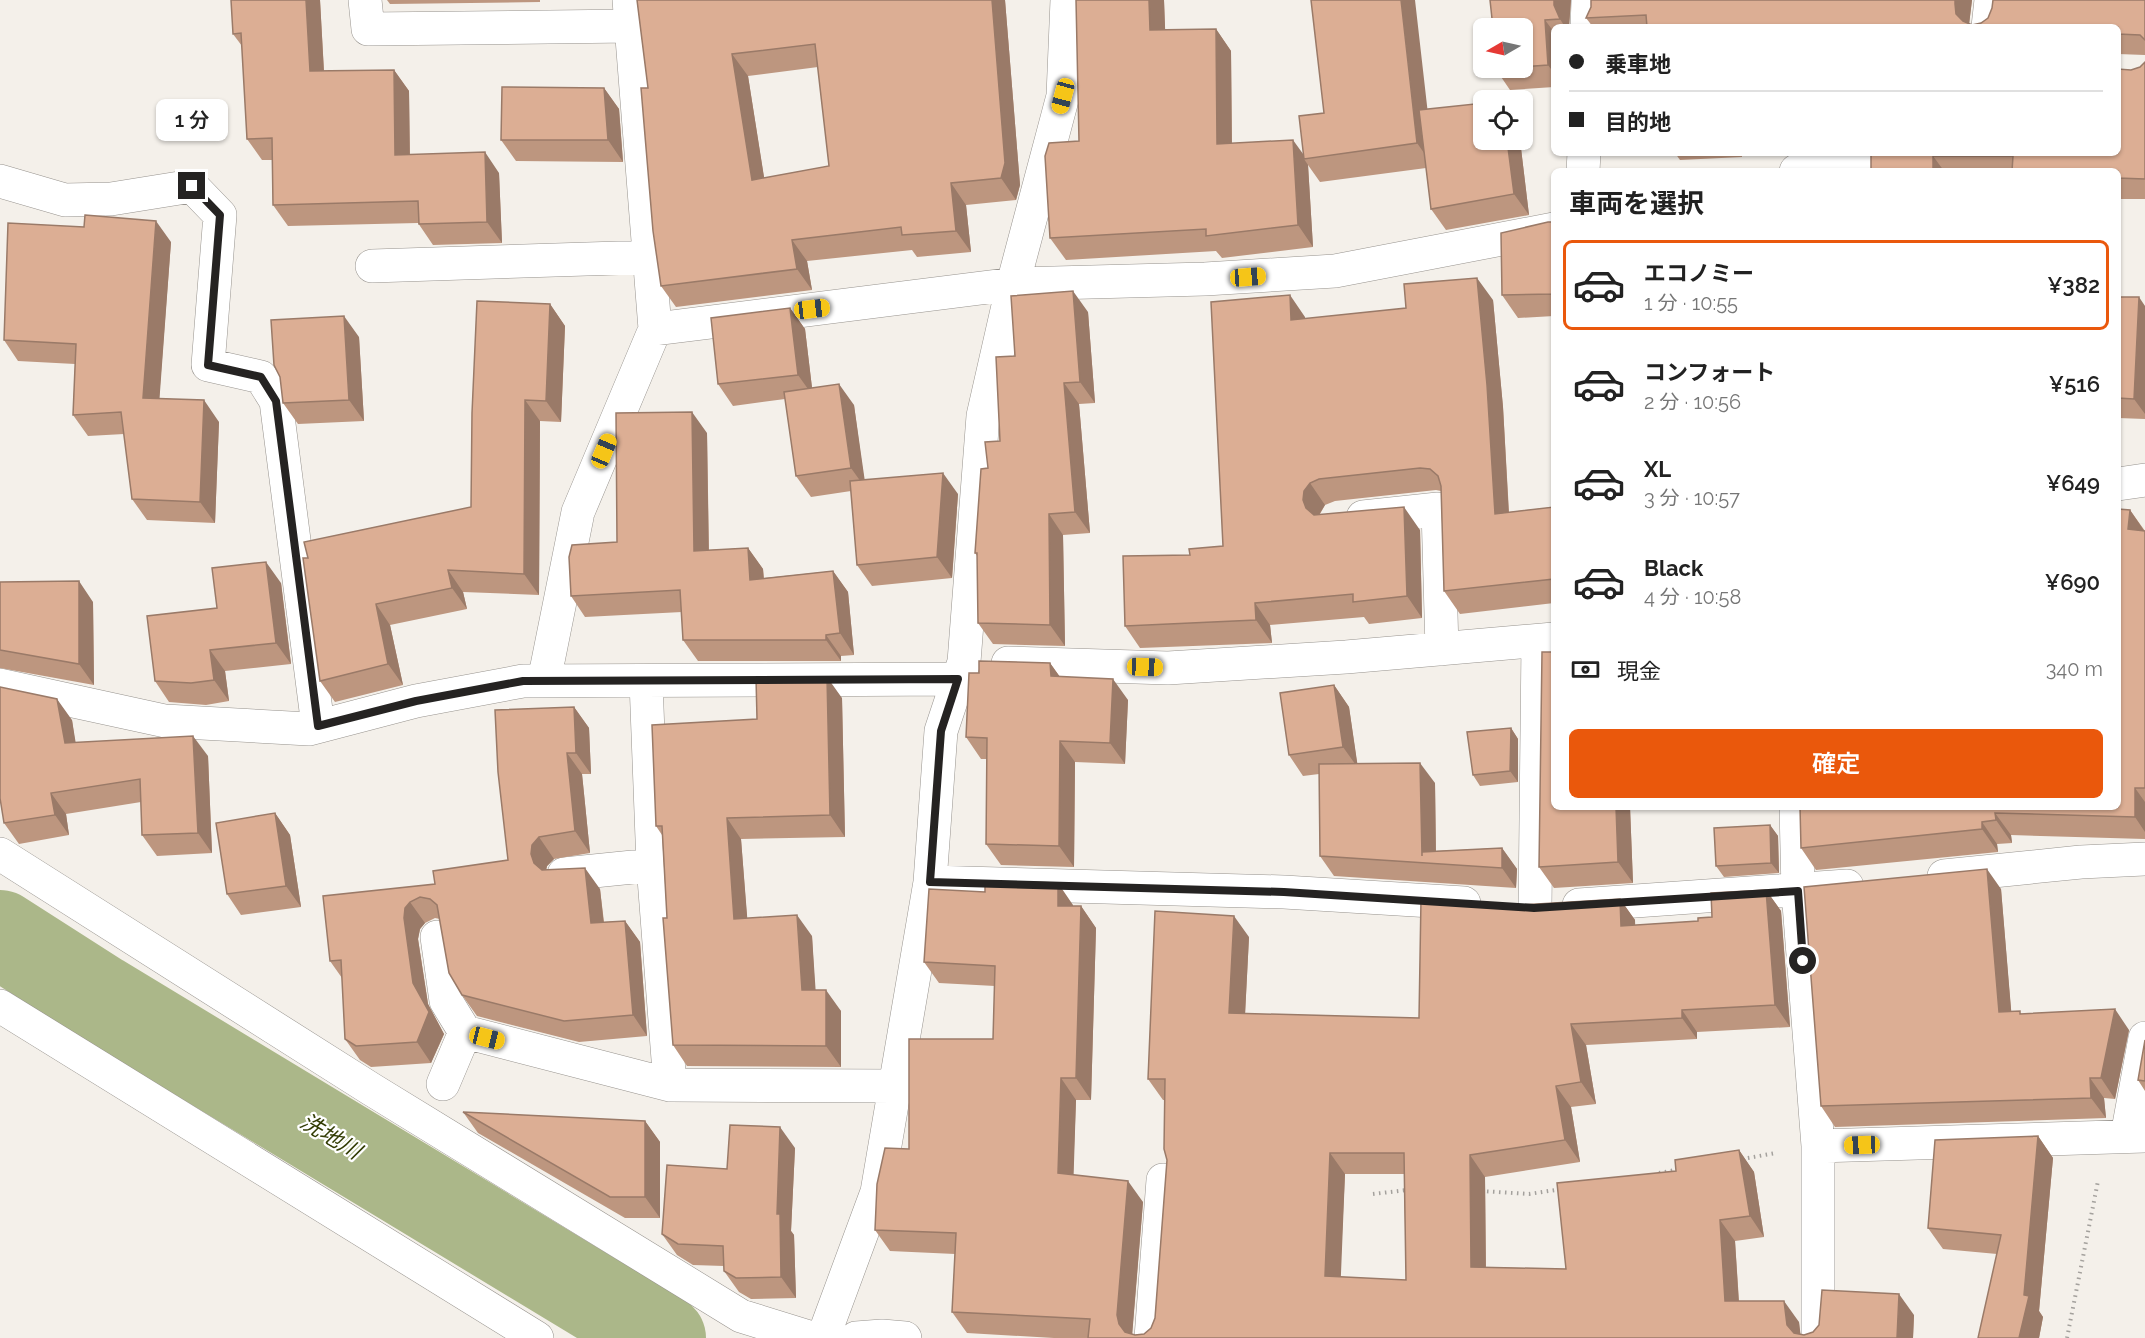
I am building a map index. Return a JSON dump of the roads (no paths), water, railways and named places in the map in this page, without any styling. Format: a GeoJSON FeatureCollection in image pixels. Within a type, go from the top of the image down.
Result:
{"type":"FeatureCollection","features":[{"type":"Feature","properties":{"kind":"street"},"geometry":{"type":"LineString","coordinates":[[364,0],[368,29],[630,13],[655,329],[578,512],[544,681]]}},
{"type":"Feature","properties":{"kind":"street"},"geometry":{"type":"LineString","coordinates":[[823,1338],[877,1192],[930,882],[941,731],[961,670],[984,416],[1013,284],[1063,96],[1067,0]]}},
{"type":"Feature","properties":{"kind":"street"},"geometry":{"type":"LineString","coordinates":[[1587,24],[1588,0]]}},
{"type":"Feature","properties":{"kind":"street"},"geometry":{"type":"LineString","coordinates":[[1988,24],[1991,0]]}},
{"type":"Feature","properties":{"kind":"street"},"geometry":{"type":"LineString","coordinates":[[1808,168],[1858,156]]}},
{"type":"Feature","properties":{"kind":"street"},"geometry":{"type":"LineString","coordinates":[[0,181],[65,200],[111,199],[192,186],[220,215],[208,365],[261,377],[276,401],[318,726]]}},
{"type":"Feature","properties":{"kind":"street"},"geometry":{"type":"LineString","coordinates":[[655,329],[1013,284],[1205,279],[1335,271],[1551,230]]}},
{"type":"Feature","properties":{"kind":"street"},"geometry":{"type":"LineString","coordinates":[[372,266],[650,257]]}},
{"type":"Feature","properties":{"kind":"street"},"geometry":{"type":"LineString","coordinates":[[2121,484],[2145,480]]}},
{"type":"Feature","properties":{"kind":"street"},"geometry":{"type":"LineString","coordinates":[[1337,520],[1438,509],[1442,649]]}},
{"type":"Feature","properties":{"kind":"street"},"geometry":{"type":"LineString","coordinates":[[0,685],[165,721],[309,729],[416,701],[523,681],[646,681],[961,670],[1168,668],[1546,641],[1534,908]]}},
{"type":"Feature","properties":{"kind":"street"},"geometry":{"type":"LineString","coordinates":[[646,681],[653,866],[670,1085]]}},
{"type":"Feature","properties":{"kind":"street"},"geometry":{"type":"LineString","coordinates":[[1796,810],[1798,891],[1818,1146],[1818,1338]]}},
{"type":"Feature","properties":{"kind":"street"},"geometry":{"type":"LineString","coordinates":[[0,854],[371,1089],[741,1316],[812,1338]]}},
{"type":"Feature","properties":{"kind":"street"},"geometry":{"type":"LineString","coordinates":[[1916,879],[2081,862],[2145,860]]}},
{"type":"Feature","properties":{"kind":"street"},"geometry":{"type":"LineString","coordinates":[[564,874],[653,866]]}},
{"type":"Feature","properties":{"kind":"street"},"geometry":{"type":"LineString","coordinates":[[930,882],[1284,892],[1534,908],[1798,891],[1881,883]]}},
{"type":"Feature","properties":{"kind":"street"},"geometry":{"type":"LineString","coordinates":[[437,937],[446,1001],[465,1032],[670,1085],[896,1086]]}},
{"type":"Feature","properties":{"kind":"street"},"geometry":{"type":"LineString","coordinates":[[0,1006],[537,1338]]}},
{"type":"Feature","properties":{"kind":"street"},"geometry":{"type":"LineString","coordinates":[[443,1084],[465,1032]]}},
{"type":"Feature","properties":{"kind":"street"},"geometry":{"type":"LineString","coordinates":[[1818,1146],[2126,1136],[2145,1038]]}},
{"type":"Feature","properties":{"kind":"street"},"geometry":{"type":"LineString","coordinates":[[1151,1338],[1163,1180]]}},
{"type":"Feature","properties":{"kind":"street"},"geometry":{"type":"LineString","coordinates":[[856,1338],[882,1336],[905,1338]]}},
{"type":"Feature","properties":{"kind":"waterway","name":"洗地川"},"geometry":{"type":"LineString","coordinates":[[0,934],[100,998],[662,1338]]}}]}
